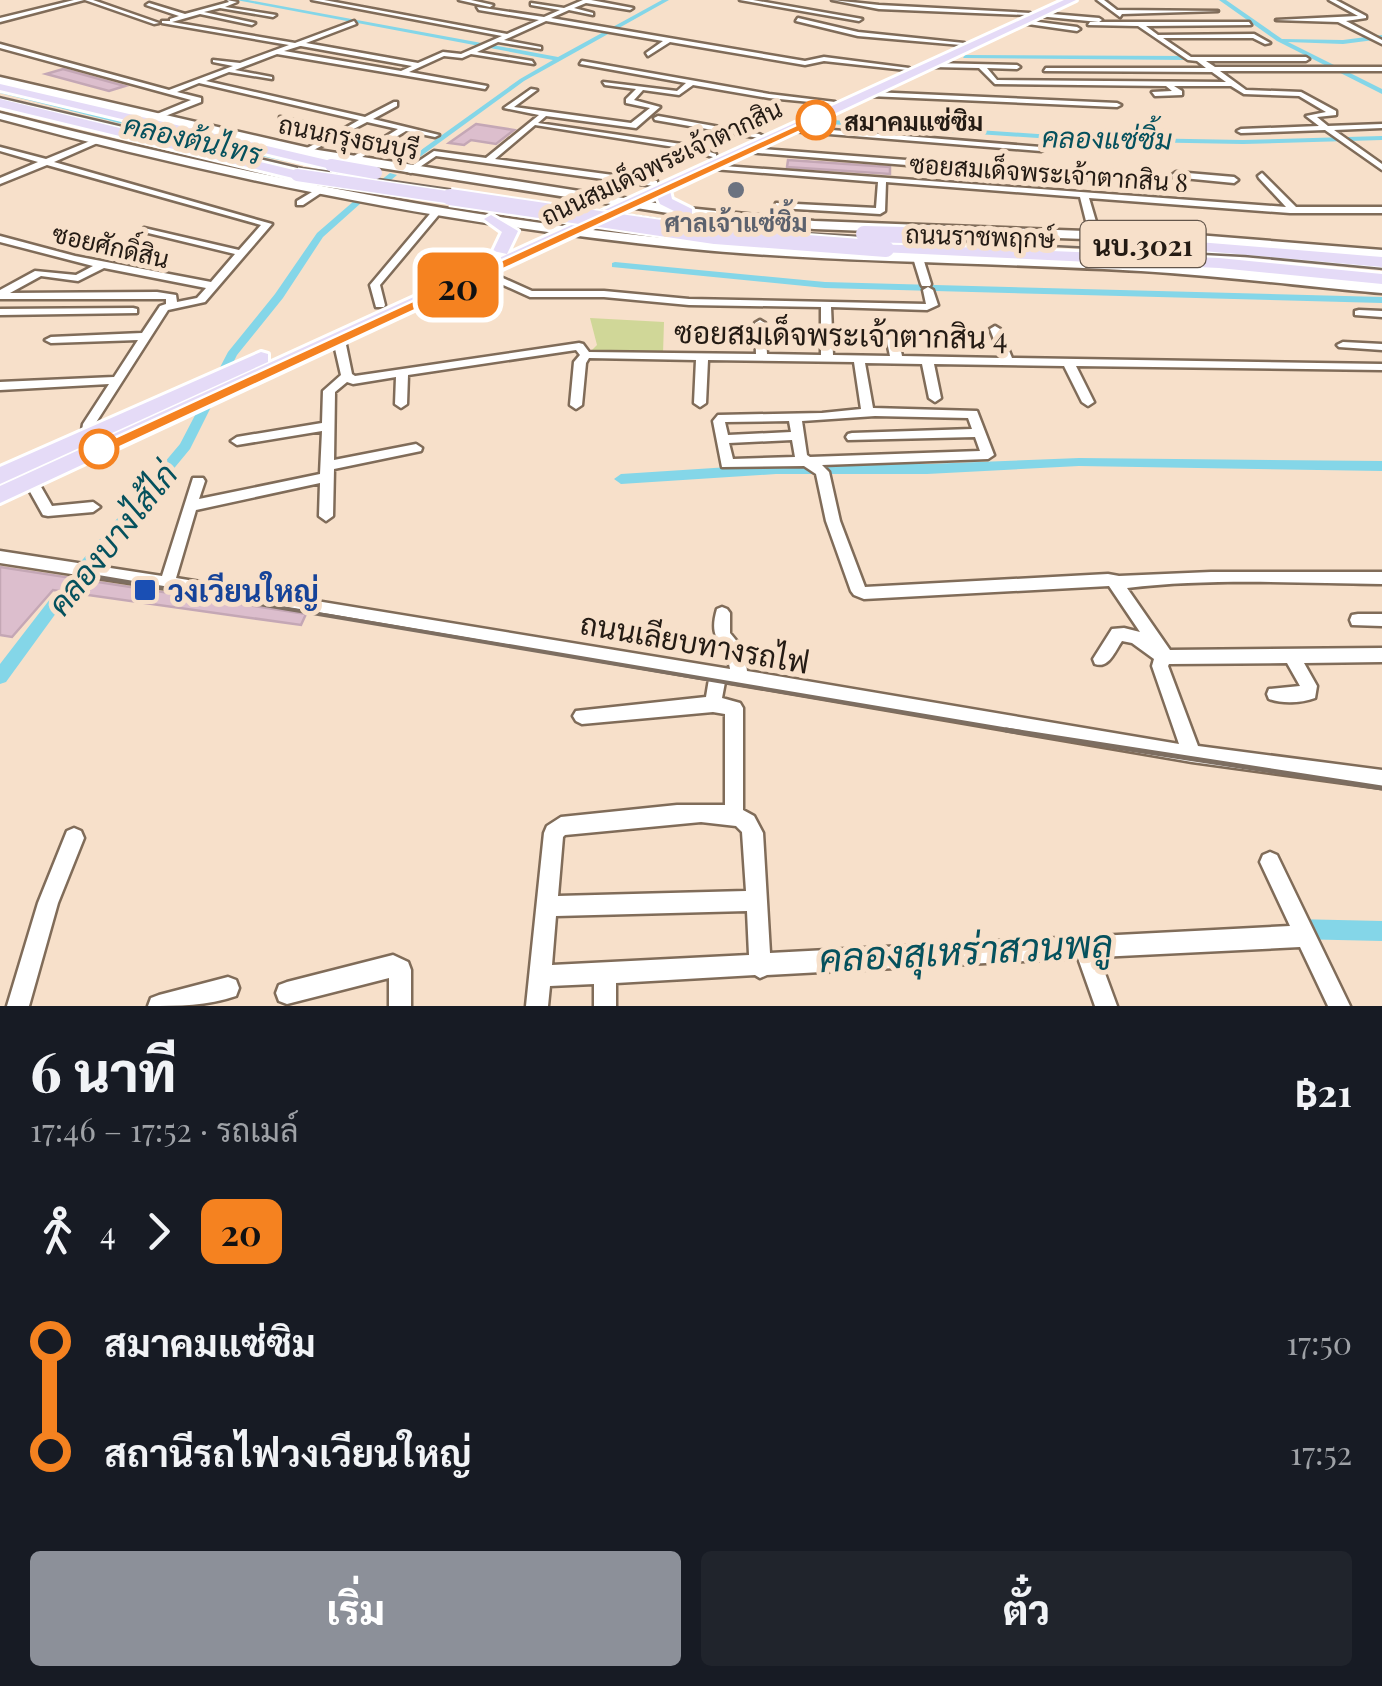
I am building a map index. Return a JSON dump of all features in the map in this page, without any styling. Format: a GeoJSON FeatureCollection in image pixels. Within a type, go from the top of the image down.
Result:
{"type":"FeatureCollection","features":[{"type":"Feature","properties":{"kind":"main road","name":"ถนนสมเด็จพระเจ้าตากสิน"},"geometry":{"type":"LineString","coordinates":[[714,162],[758,136],[961,43],[1071,0]]}},
{"type":"Feature","properties":{"kind":"main road","name":"ถนนสมเด็จพระเจ้าตากสิน"},"geometry":{"type":"LineString","coordinates":[[0,476],[87,437],[339,340],[485,272],[613,204],[750,150],[1035,13]]}},
{"type":"Feature","properties":{"kind":"main road","name":"ถนนกรุงธนบุรี"},"geometry":{"type":"LineString","coordinates":[[0,80],[306,152],[613,204]]}},
{"type":"Feature","properties":{"kind":"main road","name":"ถนนกรุงธนบุรี"},"geometry":{"type":"LineString","coordinates":[[0,87],[330,164],[635,204]]}},
{"type":"Feature","properties":{"kind":"main road","name":"ถนนกรุงธนบุรี"},"geometry":{"type":"LineString","coordinates":[[0,104],[297,175],[577,224]]}},
{"type":"Feature","properties":{"kind":"main road"},"geometry":{"type":"LineString","coordinates":[[0,104],[151,154]]}},
{"type":"Feature","properties":{"kind":"main road"},"geometry":{"type":"LineString","coordinates":[[80,107],[230,136]]}},
{"type":"Feature","properties":{"kind":"main road","name":"ถนนกรุงธนบุรี"},"geometry":{"type":"LineString","coordinates":[[3,118],[384,204],[492,219],[577,224]]}},
{"type":"Feature","properties":{"kind":"main road"},"geometry":{"type":"LineString","coordinates":[[384,204],[425,205],[450,196],[454,190],[451,185],[408,171]]}},
{"type":"Feature","properties":{"kind":"main road","name":"ถนนสมเด็จพระเจ้าตากสิน"},"geometry":{"type":"LineString","coordinates":[[0,494],[201,402],[236,370],[502,251],[635,204],[658,187]]}},
{"type":"Feature","properties":{"kind":"main road"},"geometry":{"type":"LineString","coordinates":[[658,187],[665,201],[687,212]]}},
{"type":"Feature","properties":{"kind":"main road"},"geometry":{"type":"LineString","coordinates":[[450,196],[463,204],[577,224]]}},
{"type":"Feature","properties":{"kind":"main road","name":"ถนนราชพฤกษ์"},"geometry":{"type":"LineString","coordinates":[[613,204],[812,232],[1247,249],[1382,259]]}},
{"type":"Feature","properties":{"kind":"main road","name":"ถนนราชพฤกษ์"},"geometry":{"type":"LineString","coordinates":[[635,204],[750,219],[1286,246]]}},
{"type":"Feature","properties":{"kind":"main road"},"geometry":{"type":"LineString","coordinates":[[492,219],[510,231],[502,251]]}},
{"type":"Feature","properties":{"kind":"main road"},"geometry":{"type":"LineString","coordinates":[[750,219],[733,219],[720,226],[718,233],[770,251]]}},
{"type":"Feature","properties":{"kind":"main road","name":"ถนนราชพฤกษ์"},"geometry":{"type":"LineString","coordinates":[[577,224],[886,249],[1218,263],[1382,283]]}},
{"type":"Feature","properties":{"kind":"main road","name":"ถนนราชพฤกษ์"},"geometry":{"type":"LineString","coordinates":[[577,224],[770,251],[1224,274]]}},
{"type":"Feature","properties":{"kind":"main road"},"geometry":{"type":"LineString","coordinates":[[1286,246],[1382,259]]}},
{"type":"Feature","properties":{"kind":"main road"},"geometry":{"type":"LineString","coordinates":[[1224,274],[1382,283]]}},
{"type":"Feature","properties":{"kind":"street"},"geometry":{"type":"LineString","coordinates":[[0,20],[84,0],[156,23]]}},
{"type":"Feature","properties":{"kind":"street"},"geometry":{"type":"LineString","coordinates":[[100,5],[120,0]]}},
{"type":"Feature","properties":{"kind":"street"},"geometry":{"type":"LineString","coordinates":[[230,0],[234,2],[164,22],[419,65]]}},
{"type":"Feature","properties":{"kind":"street"},"geometry":{"type":"LineString","coordinates":[[315,0],[507,35]]}},
{"type":"Feature","properties":{"kind":"street"},"geometry":{"type":"LineString","coordinates":[[462,0],[573,17]]}},
{"type":"Feature","properties":{"kind":"street"},"geometry":{"type":"LineString","coordinates":[[501,0],[511,0]]}},
{"type":"Feature","properties":{"kind":"street"},"geometry":{"type":"LineString","coordinates":[[743,0],[805,15],[855,34],[961,43]]}},
{"type":"Feature","properties":{"kind":"street"},"geometry":{"type":"LineString","coordinates":[[801,0],[821,3],[805,15]]}},
{"type":"Feature","properties":{"kind":"street"},"geometry":{"type":"LineString","coordinates":[[835,0],[910,8],[1114,16],[1215,11]]}},
{"type":"Feature","properties":{"kind":"street"},"geometry":{"type":"LineString","coordinates":[[1100,0],[1114,16],[1136,24],[1190,59],[1306,59]]}},
{"type":"Feature","properties":{"kind":"street"},"geometry":{"type":"LineString","coordinates":[[36,1],[53,6]]}},
{"type":"Feature","properties":{"kind":"street"},"geometry":{"type":"LineString","coordinates":[[402,73],[430,59],[470,52],[583,1],[630,8]]}},
{"type":"Feature","properties":{"kind":"street"},"geometry":{"type":"LineString","coordinates":[[1279,20],[1364,17],[1335,2],[1319,4]]}},
{"type":"Feature","properties":{"kind":"street"},"geometry":{"type":"LineString","coordinates":[[879,35],[882,3]]}},
{"type":"Feature","properties":{"kind":"street"},"geometry":{"type":"LineString","coordinates":[[533,4],[592,14]]}},
{"type":"Feature","properties":{"kind":"street"},"geometry":{"type":"LineString","coordinates":[[149,5],[186,16]]}},
{"type":"Feature","properties":{"kind":"street"},"geometry":{"type":"LineString","coordinates":[[217,6],[274,15]]}},
{"type":"Feature","properties":{"kind":"street"},"geometry":{"type":"LineString","coordinates":[[959,12],[1190,6]]}},
{"type":"Feature","properties":{"kind":"street"},"geometry":{"type":"LineString","coordinates":[[480,8],[805,63],[824,59],[906,68]]}},
{"type":"Feature","properties":{"kind":"street"},"geometry":{"type":"LineString","coordinates":[[910,8],[916,37]]}},
{"type":"Feature","properties":{"kind":"street"},"geometry":{"type":"LineString","coordinates":[[1198,11],[1214,24]]}},
{"type":"Feature","properties":{"kind":"street"},"geometry":{"type":"LineString","coordinates":[[1176,12],[1190,24]]}},
{"type":"Feature","properties":{"kind":"street"},"geometry":{"type":"LineString","coordinates":[[197,13],[252,23]]}},
{"type":"Feature","properties":{"kind":"street"},"geometry":{"type":"LineString","coordinates":[[1035,13],[1086,27],[1249,24]]}},
{"type":"Feature","properties":{"kind":"street"},"geometry":{"type":"LineString","coordinates":[[805,15],[859,19]]}},
{"type":"Feature","properties":{"kind":"street"},"geometry":{"type":"LineString","coordinates":[[1338,20],[1382,42]]}},
{"type":"Feature","properties":{"kind":"street"},"geometry":{"type":"LineString","coordinates":[[170,92],[354,23]]}},
{"type":"Feature","properties":{"kind":"street"},"geometry":{"type":"LineString","coordinates":[[525,27],[544,30]]}},
{"type":"Feature","properties":{"kind":"street"},"geometry":{"type":"LineString","coordinates":[[1160,38],[1256,36],[1264,44]]}},
{"type":"Feature","properties":{"kind":"street"},"geometry":{"type":"LineString","coordinates":[[1160,38],[1182,44],[1264,44]]}},
{"type":"Feature","properties":{"kind":"street"},"geometry":{"type":"LineString","coordinates":[[496,40],[540,48]]}},
{"type":"Feature","properties":{"kind":"street"},"geometry":{"type":"LineString","coordinates":[[648,54],[669,40]]}},
{"type":"Feature","properties":{"kind":"street"},"geometry":{"type":"LineString","coordinates":[[1178,50],[1278,43]]}},
{"type":"Feature","properties":{"kind":"street"},"geometry":{"type":"LineString","coordinates":[[0,46],[198,100],[155,118]]}},
{"type":"Feature","properties":{"kind":"street"},"geometry":{"type":"LineString","coordinates":[[262,50],[485,87]]}},
{"type":"Feature","properties":{"kind":"street"},"geometry":{"type":"LineString","coordinates":[[387,52],[430,59]]}},
{"type":"Feature","properties":{"kind":"street"},"geometry":{"type":"LineString","coordinates":[[470,52],[532,63]]}},
{"type":"Feature","properties":{"kind":"street"},"geometry":{"type":"LineString","coordinates":[[1199,59],[1249,94],[1304,95],[1332,113],[1310,116],[1382,168]]}},
{"type":"Feature","properties":{"kind":"street"},"geometry":{"type":"LineString","coordinates":[[215,60],[240,65]]}},
{"type":"Feature","properties":{"kind":"street"},"geometry":{"type":"LineString","coordinates":[[582,63],[831,102]]}},
{"type":"Feature","properties":{"kind":"street"},"geometry":{"type":"LineString","coordinates":[[933,65],[1017,67]]}},
{"type":"Feature","properties":{"kind":"street"},"geometry":{"type":"LineString","coordinates":[[1140,65],[1382,70]]}},
{"type":"Feature","properties":{"kind":"street"},"geometry":{"type":"LineString","coordinates":[[982,66],[996,82],[1232,84]]}},
{"type":"Feature","properties":{"kind":"street"},"geometry":{"type":"LineString","coordinates":[[1046,70],[1210,68]]}},
{"type":"Feature","properties":{"kind":"street"},"geometry":{"type":"LineString","coordinates":[[228,70],[270,78]]}},
{"type":"Feature","properties":{"kind":"street"},"geometry":{"type":"LineString","coordinates":[[1154,71],[1179,94],[1155,94]]}},
{"type":"Feature","properties":{"kind":"street"},"geometry":{"type":"LineString","coordinates":[[198,81],[435,134]]}},
{"type":"Feature","properties":{"kind":"street"},"geometry":{"type":"LineString","coordinates":[[606,83],[679,93],[693,82]]}},
{"type":"Feature","properties":{"kind":"street"},"geometry":{"type":"LineString","coordinates":[[533,90],[508,108],[633,126],[656,107],[629,100],[641,88]]}},
{"type":"Feature","properties":{"kind":"street"},"geometry":{"type":"LineString","coordinates":[[872,94],[1117,105]]}},
{"type":"Feature","properties":{"kind":"street"},"geometry":{"type":"LineString","coordinates":[[306,152],[394,104]]}},
{"type":"Feature","properties":{"kind":"street"},"geometry":{"type":"LineString","coordinates":[[486,161],[544,114]]}},
{"type":"Feature","properties":{"kind":"street"},"geometry":{"type":"LineString","coordinates":[[658,118],[758,136]]}},
{"type":"Feature","properties":{"kind":"street"},"geometry":{"type":"LineString","coordinates":[[283,120],[340,133]]}},
{"type":"Feature","properties":{"kind":"street","name":"ซอยสมเด็จพระเจ้าตากสิน 8"},"geometry":{"type":"LineString","coordinates":[[539,125],[688,147],[714,162],[882,180],[1294,210],[1382,210]]}},
{"type":"Feature","properties":{"kind":"street"},"geometry":{"type":"LineString","coordinates":[[1241,130],[1382,126]]}},
{"type":"Feature","properties":{"kind":"street"},"geometry":{"type":"LineString","coordinates":[[352,160],[405,128]]}},
{"type":"Feature","properties":{"kind":"street"},"geometry":{"type":"LineString","coordinates":[[794,130],[1041,149]]}},
{"type":"Feature","properties":{"kind":"street"},"geometry":{"type":"LineString","coordinates":[[0,181],[98,141]]}},
{"type":"Feature","properties":{"kind":"street"},"geometry":{"type":"LineString","coordinates":[[0,149],[261,220],[266,226],[214,286],[192,304],[171,304]]}},
{"type":"Feature","properties":{"kind":"street"},"geometry":{"type":"LineString","coordinates":[[750,150],[1156,182]]}},
{"type":"Feature","properties":{"kind":"street"},"geometry":{"type":"LineString","coordinates":[[408,171],[434,152],[658,187]]}},
{"type":"Feature","properties":{"kind":"street"},"geometry":{"type":"LineString","coordinates":[[1067,162],[1071,176]]}},
{"type":"Feature","properties":{"kind":"street"},"geometry":{"type":"LineString","coordinates":[[1104,164],[1108,178]]}},
{"type":"Feature","properties":{"kind":"street"},"geometry":{"type":"LineString","coordinates":[[955,167],[958,185]]}},
{"type":"Feature","properties":{"kind":"street"},"geometry":{"type":"LineString","coordinates":[[1188,202],[1175,173],[1234,180]]}},
{"type":"Feature","properties":{"kind":"street"},"geometry":{"type":"LineString","coordinates":[[1215,176],[1230,205]]}},
{"type":"Feature","properties":{"kind":"street"},"geometry":{"type":"LineString","coordinates":[[1262,176],[1294,210]]}},
{"type":"Feature","properties":{"kind":"street"},"geometry":{"type":"LineString","coordinates":[[779,205],[880,211],[882,180]]}},
{"type":"Feature","properties":{"kind":"street"},"geometry":{"type":"LineString","coordinates":[[300,203],[320,191]]}},
{"type":"Feature","properties":{"kind":"street"},"geometry":{"type":"LineString","coordinates":[[1084,194],[1092,225]]}},
{"type":"Feature","properties":{"kind":"street"},"geometry":{"type":"LineString","coordinates":[[1364,210],[1382,225]]}},
{"type":"Feature","properties":{"kind":"street"},"geometry":{"type":"LineString","coordinates":[[380,306],[375,285],[437,211]]}},
{"type":"Feature","properties":{"kind":"street"},"geometry":{"type":"LineString","coordinates":[[146,230],[241,253]]}},
{"type":"Feature","properties":{"kind":"street","name":"ซอยศักดิ์สิน"},"geometry":{"type":"LineString","coordinates":[[0,238],[101,265],[214,286]]}},
{"type":"Feature","properties":{"kind":"street"},"geometry":{"type":"LineString","coordinates":[[485,272],[530,294],[604,294],[689,302],[933,306],[918,258]]}},
{"type":"Feature","properties":{"kind":"street"},"geometry":{"type":"LineString","coordinates":[[0,295],[39,272],[78,278],[101,265]]}},
{"type":"Feature","properties":{"kind":"street"},"geometry":{"type":"LineString","coordinates":[[0,295],[172,297],[90,424],[87,437]]}},
{"type":"Feature","properties":{"kind":"street"},"geometry":{"type":"LineString","coordinates":[[826,304],[826,358]]}},
{"type":"Feature","properties":{"kind":"street"},"geometry":{"type":"LineString","coordinates":[[0,312],[133,310],[111,338]]}},
{"type":"Feature","properties":{"kind":"street"},"geometry":{"type":"LineString","coordinates":[[1359,313],[1382,314]]}},
{"type":"Feature","properties":{"kind":"street"},"geometry":{"type":"LineString","coordinates":[[760,323],[762,358]]}},
{"type":"Feature","properties":{"kind":"street"},"geometry":{"type":"LineString","coordinates":[[995,329],[1008,361]]}},
{"type":"Feature","properties":{"kind":"street"},"geometry":{"type":"LineString","coordinates":[[52,340],[144,336]]}},
{"type":"Feature","properties":{"kind":"street"},"geometry":{"type":"LineString","coordinates":[[892,337],[897,360]]}},
{"type":"Feature","properties":{"kind":"street"},"geometry":{"type":"LineString","coordinates":[[326,516],[330,391],[347,376],[339,340]]}},
{"type":"Feature","properties":{"kind":"street"},"geometry":{"type":"LineString","coordinates":[[1344,345],[1382,347]]}},
{"type":"Feature","properties":{"kind":"street","name":"ซอยสมเด็จพระเจ้าตากสิน 4"},"geometry":{"type":"LineString","coordinates":[[347,376],[354,380],[578,346],[586,355],[1382,367]]}},
{"type":"Feature","properties":{"kind":"street"},"geometry":{"type":"LineString","coordinates":[[576,405],[580,362],[586,355]]}},
{"type":"Feature","properties":{"kind":"street"},"geometry":{"type":"LineString","coordinates":[[700,403],[702,357]]}},
{"type":"Feature","properties":{"kind":"street"},"geometry":{"type":"LineString","coordinates":[[859,359],[868,412]]}},
{"type":"Feature","properties":{"kind":"street"},"geometry":{"type":"LineString","coordinates":[[927,360],[935,398]]}},
{"type":"Feature","properties":{"kind":"street"},"geometry":{"type":"LineString","coordinates":[[1068,362],[1088,402]]}},
{"type":"Feature","properties":{"kind":"street"},"geometry":{"type":"LineString","coordinates":[[401,404],[402,372]]}},
{"type":"Feature","properties":{"kind":"street"},"geometry":{"type":"LineString","coordinates":[[0,386],[118,380]]}},
{"type":"Feature","properties":{"kind":"street"},"geometry":{"type":"LineString","coordinates":[[868,412],[969,413],[976,416],[988,455],[859,458],[814,466],[727,464],[719,421],[722,418],[868,412]]}},
{"type":"Feature","properties":{"kind":"street"},"geometry":{"type":"LineString","coordinates":[[846,415],[859,458]]}},
{"type":"Feature","properties":{"kind":"street"},"geometry":{"type":"LineString","coordinates":[[795,417],[798,436],[814,466],[841,544],[864,593],[1108,580],[1115,583],[1274,576],[1382,578]]}},
{"type":"Feature","properties":{"kind":"street"},"geometry":{"type":"LineString","coordinates":[[237,441],[327,426]]}},
{"type":"Feature","properties":{"kind":"street"},"geometry":{"type":"LineString","coordinates":[[852,437],[982,433]]}},
{"type":"Feature","properties":{"kind":"street"},"geometry":{"type":"LineString","coordinates":[[725,439],[798,436]]}},
{"type":"Feature","properties":{"kind":"street"},"geometry":{"type":"LineString","coordinates":[[191,506],[416,448]]}},
{"type":"Feature","properties":{"kind":"street"},"geometry":{"type":"LineString","coordinates":[[31,481],[48,512],[93,508]]}},
{"type":"Feature","properties":{"kind":"street"},"geometry":{"type":"LineString","coordinates":[[167,584],[198,481]]}},
{"type":"Feature","properties":{"kind":"street","name":"ถนนเลียบทางรถไฟ"},"geometry":{"type":"LineString","coordinates":[[0,557],[1192,754],[1382,780]]}},
{"type":"Feature","properties":{"kind":"street"},"geometry":{"type":"LineString","coordinates":[[1115,583],[1163,658]]}},
{"type":"Feature","properties":{"kind":"street"},"geometry":{"type":"LineString","coordinates":[[722,613],[722,635],[736,650],[740,678]]}},
{"type":"Feature","properties":{"kind":"street"},"geometry":{"type":"LineString","coordinates":[[1358,620],[1382,620]]}},
{"type":"Feature","properties":{"kind":"street"},"geometry":{"type":"LineString","coordinates":[[1101,660],[1118,634],[1144,641],[1163,658],[1382,655]]}},
{"type":"Feature","properties":{"kind":"street"},"geometry":{"type":"LineString","coordinates":[[1275,694],[1308,693],[1309,686],[1292,656]]}},
{"type":"Feature","properties":{"kind":"street"},"geometry":{"type":"LineString","coordinates":[[1163,658],[1160,666],[1192,754]]}},
{"type":"Feature","properties":{"kind":"street"},"geometry":{"type":"LineString","coordinates":[[712,704],[718,674]]}},
{"type":"Feature","properties":{"kind":"street"},"geometry":{"type":"LineString","coordinates":[[582,716],[712,704],[734,708],[734,816]]}},
{"type":"Feature","properties":{"kind":"street"},"geometry":{"type":"LineString","coordinates":[[537,1006],[554,832],[561,826],[700,814],[734,816],[748,823],[753,833],[759,963]]}},
{"type":"Feature","properties":{"kind":"street"},"geometry":{"type":"LineString","coordinates":[[18,1006],[48,902],[74,838]]}},
{"type":"Feature","properties":{"kind":"street"},"geometry":{"type":"LineString","coordinates":[[1270,862],[1339,1006]]}},
{"type":"Feature","properties":{"kind":"street"},"geometry":{"type":"LineString","coordinates":[[549,906],[755,901]]}},
{"type":"Feature","properties":{"kind":"street"},"geometry":{"type":"LineString","coordinates":[[542,976],[1086,948],[1304,931]]}},
{"type":"Feature","properties":{"kind":"street"},"geometry":{"type":"LineString","coordinates":[[1086,948],[1106,1006]]}},
{"type":"Feature","properties":{"kind":"street"},"geometry":{"type":"LineString","coordinates":[[286,993],[393,966],[400,970],[402,980],[400,1006]]}},
{"type":"Feature","properties":{"kind":"street"},"geometry":{"type":"LineString","coordinates":[[604,1006],[605,975]]}},
{"type":"Feature","properties":{"kind":"street"},"geometry":{"type":"LineString","coordinates":[[160,1006],[228,988]]}},
{"type":"Feature","properties":{"kind":"green space"},"geometry":{"type":"Polygon","coordinates":[[[590,318],[664,322],[663,354],[589,353],[597,345],[590,318]]]}},
{"type":"Feature","properties":{"kind":"building"},"geometry":{"type":"Polygon","coordinates":[[[63,69],[125,86],[109,91],[46,74],[63,69]]]}},
{"type":"Feature","properties":{"kind":"building"},"geometry":{"type":"Polygon","coordinates":[[[476,124],[514,130],[496,144],[471,140],[464,145],[449,143],[476,124]]]}},
{"type":"Feature","properties":{"kind":"building"},"geometry":{"type":"Polygon","coordinates":[[[788,160],[890,167],[890,174],[787,167],[788,160]]]}},
{"type":"Feature","properties":{"kind":"building"},"geometry":{"type":"Polygon","coordinates":[[[0,567],[306,614],[301,625],[53,590],[12,637],[0,635],[0,567]]]}},
{"type":"Feature","properties":{"kind":"waterway"},"geometry":{"type":"LineString","coordinates":[[239,0],[557,59]]}},
{"type":"Feature","properties":{"kind":"waterway","name":"คลองบางไส้ไก่"},"geometry":{"type":"LineString","coordinates":[[406,165],[522,80],[666,0]]}},
{"type":"Feature","properties":{"kind":"waterway"},"geometry":{"type":"LineString","coordinates":[[1222,0],[1279,40],[1382,92]]}},
{"type":"Feature","properties":{"kind":"waterway"},"geometry":{"type":"LineString","coordinates":[[1284,40],[1343,42],[1382,37]]}},
{"type":"Feature","properties":{"kind":"waterway"},"geometry":{"type":"LineString","coordinates":[[965,57],[1187,58]]}},
{"type":"Feature","properties":{"kind":"waterway","name":"คลองต้นไทร"},"geometry":{"type":"LineString","coordinates":[[0,91],[210,144],[325,167]]}},
{"type":"Feature","properties":{"kind":"waterway","name":"คลองแซ่ซิ้ม"},"geometry":{"type":"LineString","coordinates":[[832,122],[1081,139],[1243,142],[1382,138]]}},
{"type":"Feature","properties":{"kind":"waterway","name":"คลองบางไส้ไก่"},"geometry":{"type":"LineString","coordinates":[[368,195],[393,175]]}},
{"type":"Feature","properties":{"kind":"waterway","name":"คลองบางไส้ไก่"},"geometry":{"type":"LineString","coordinates":[[0,677],[62,594],[185,446],[232,354],[279,296],[320,235],[357,203]]}},
{"type":"Feature","properties":{"kind":"waterway"},"geometry":{"type":"LineString","coordinates":[[615,265],[825,285],[1382,300]]}},
{"type":"Feature","properties":{"kind":"waterway"},"geometry":{"type":"LineString","coordinates":[[621,479],[776,469],[927,469],[1079,462],[1382,466]]}},
{"type":"Feature","properties":{"kind":"waterway","name":"คลองสุเหร่าสวนพลู"},"geometry":{"type":"LineString","coordinates":[[1294,929],[1382,931]]}},
{"type":"Feature","properties":{"kind":"railway"},"geometry":{"type":"LineString","coordinates":[[0,97],[303,168],[727,229],[1245,256],[1382,269]]}},
{"type":"Feature","properties":{"kind":"railway"},"geometry":{"type":"LineString","coordinates":[[98,577],[1021,732]]}},
{"type":"Feature","properties":{"kind":"railway"},"geometry":{"type":"LineString","coordinates":[[1006,730],[1382,788]]}},
{"type":"Feature","properties":{"kind":"bus line","name":"20"},"geometry":{"type":"LineString","coordinates":[[99,449],[816,120]]}},
{"type":"Feature","properties":{"kind":"place","name":"สมาคมแซ่ซิม"},"geometry":{"type":"Point","coordinates":[816,120]}},
{"type":"Feature","properties":{"kind":"place","name":"ศาลเจ้าแซ่ซิ้ม"},"geometry":{"type":"Point","coordinates":[736,190]}},
{"type":"Feature","properties":{"kind":"place","name":"วงเวียนใหญ่"},"geometry":{"type":"Point","coordinates":[145,590]}}]}
